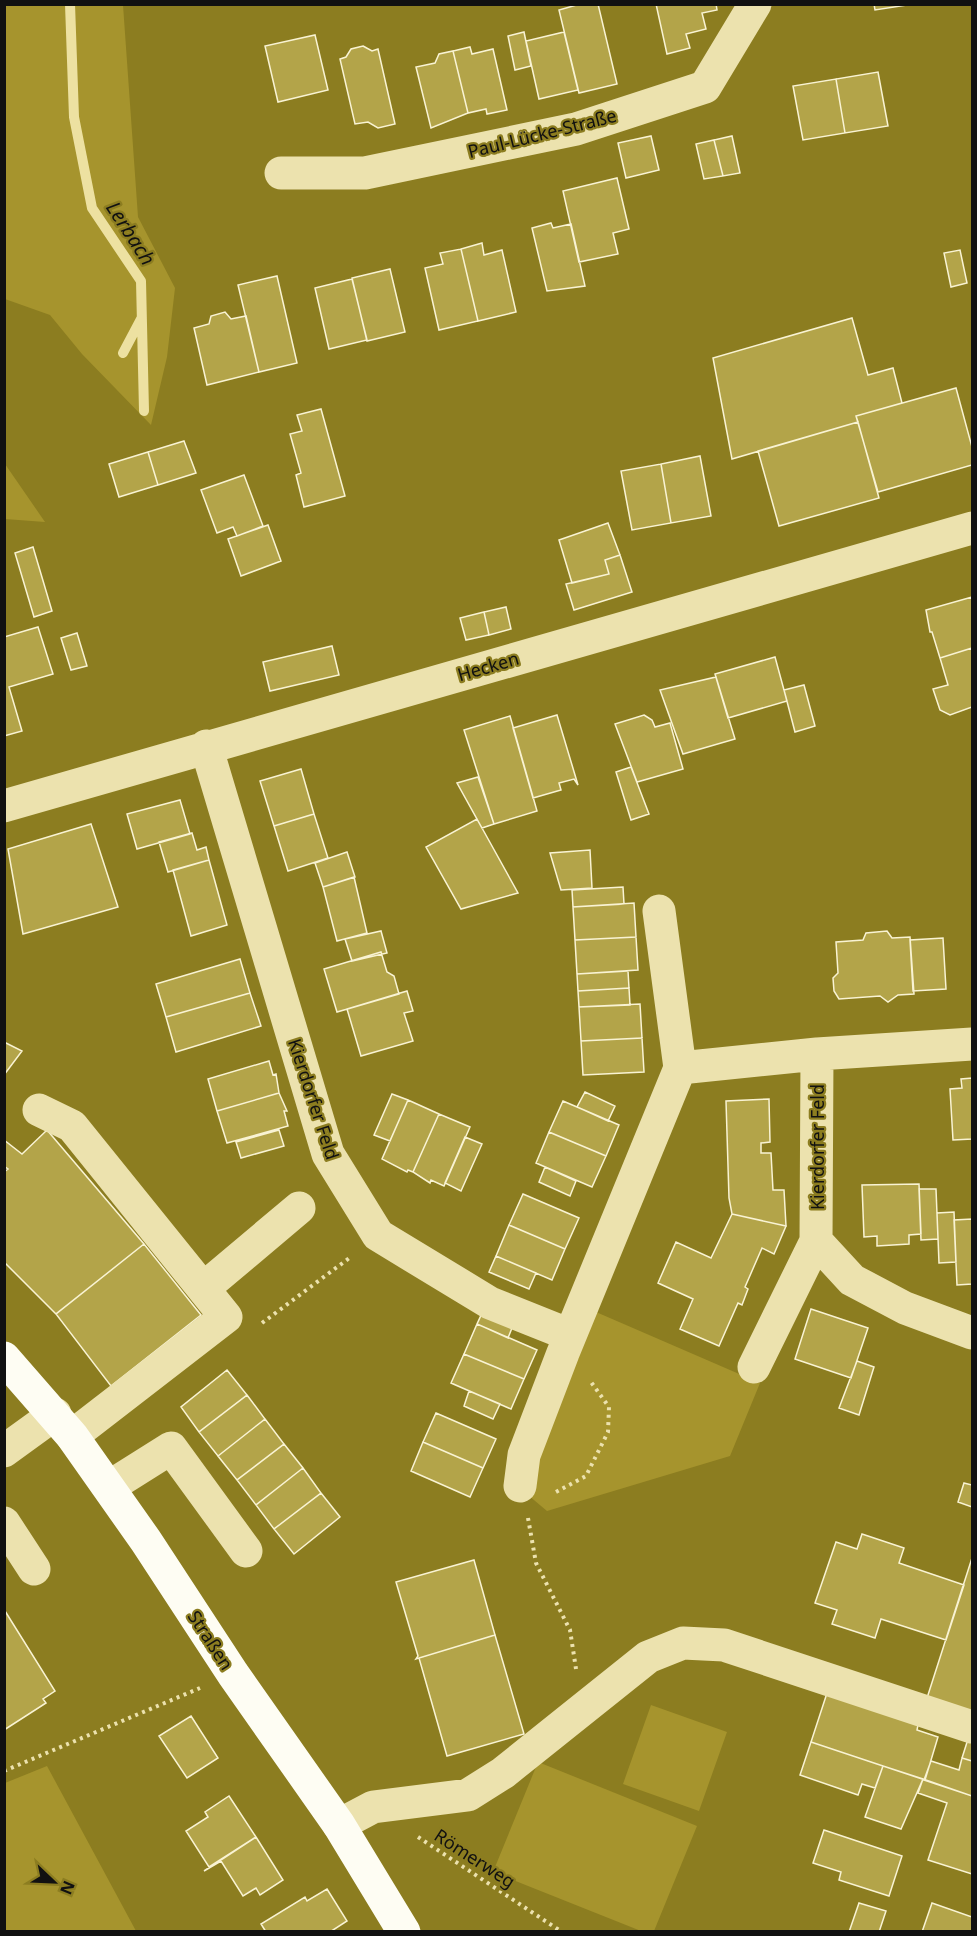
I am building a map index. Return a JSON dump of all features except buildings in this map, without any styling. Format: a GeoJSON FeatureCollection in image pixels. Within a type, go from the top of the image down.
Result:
{"type":"FeatureCollection","features":[{"type":"Feature","properties":{"kind":"main road","name":"Straßen"},"geometry":{"type":"LineString","coordinates":[[4,1358],[63,1425],[109,1487],[233,1674],[339,1825],[404,1932]]}},
{"type":"Feature","properties":{"kind":"street","name":"Paul-Lücke-Straße"},"geometry":{"type":"LineString","coordinates":[[281,173],[365,173],[576,129],[705,87],[755,4]]}},
{"type":"Feature","properties":{"kind":"street","name":"Hecken"},"geometry":{"type":"LineString","coordinates":[[4,806],[206,746],[972,528]]}},
{"type":"Feature","properties":{"kind":"street","name":"Kierdorfer Feld"},"geometry":{"type":"LineString","coordinates":[[206,746],[328,1154],[378,1235],[490,1303],[566,1344]]}},
{"type":"Feature","properties":{"kind":"street"},"geometry":{"type":"LineString","coordinates":[[523,1497],[524,1455],[566,1344],[680,1068],[659,911]]}},
{"type":"Feature","properties":{"kind":"street"},"geometry":{"type":"LineString","coordinates":[[680,1068],[817,1054],[972,1044]]}},
{"type":"Feature","properties":{"kind":"street","name":"Kierdorfer Feld"},"geometry":{"type":"LineString","coordinates":[[754,1367],[816,1241],[817,1054]]}},
{"type":"Feature","properties":{"kind":"street"},"geometry":{"type":"LineString","coordinates":[[4,1451],[63,1425],[226,1317],[72,1126],[39,1110]]}},
{"type":"Feature","properties":{"kind":"street"},"geometry":{"type":"LineString","coordinates":[[204,1288],[299,1208]]}},
{"type":"Feature","properties":{"kind":"street"},"geometry":{"type":"LineString","coordinates":[[816,1241],[852,1280],[905,1308],[972,1333]]}},
{"type":"Feature","properties":{"kind":"street"},"geometry":{"type":"LineString","coordinates":[[109,1487],[171,1448],[246,1551]]}},
{"type":"Feature","properties":{"kind":"street"},"geometry":{"type":"LineString","coordinates":[[4,1523],[34,1569]]}},
{"type":"Feature","properties":{"kind":"street"},"geometry":{"type":"LineString","coordinates":[[339,1825],[373,1807],[468,1795],[503,1773],[648,1657],[683,1643],[724,1645],[972,1727]]}},
{"type":"Feature","properties":{"kind":"path"},"geometry":{"type":"LineString","coordinates":[[566,1344],[609,1407],[608,1432],[586,1476],[523,1497],[536,1563],[570,1630],[581,1709]]}},
{"type":"Feature","properties":{"kind":"path"},"geometry":{"type":"LineString","coordinates":[[4,1771],[233,1674]]}},
{"type":"Feature","properties":{"kind":"path","name":"Römerweg"},"geometry":{"type":"LineString","coordinates":[[373,1807],[562,1932]]}},
{"type":"Feature","properties":{"kind":"shaded area"},"geometry":{"type":"Polygon","coordinates":[[[5,4],[123,5],[138,217],[175,288],[167,357],[151,425],[82,354],[50,315],[5,299],[5,4]]]}},
{"type":"Feature","properties":{"kind":"shaded area"},"geometry":{"type":"Polygon","coordinates":[[[5,464],[45,522],[5,519],[5,464]]]}},
{"type":"Feature","properties":{"kind":"shaded area"},"geometry":{"type":"Polygon","coordinates":[[[596,1312],[760,1383],[730,1456],[547,1511],[528,1495],[528,1476],[596,1312]]]}},
{"type":"Feature","properties":{"kind":"shaded area"},"geometry":{"type":"Polygon","coordinates":[[[651,1705],[727,1732],[699,1811],[623,1784],[651,1705]]]}},
{"type":"Feature","properties":{"kind":"shaded area"},"geometry":{"type":"Polygon","coordinates":[[[538,1762],[697,1826],[654,1931],[641,1931],[493,1872],[538,1762]]]}},
{"type":"Feature","properties":{"kind":"shaded area"},"geometry":{"type":"Polygon","coordinates":[[[47,1766],[136,1931],[5,1931],[5,1783],[47,1766]]]}},
{"type":"Feature","properties":{"kind":"waterway","name":"Lerbach"},"geometry":{"type":"LineString","coordinates":[[70,4],[74,117],[92,208],[141,281],[144,411]]}},
{"type":"Feature","properties":{"kind":"waterway"},"geometry":{"type":"LineString","coordinates":[[123,353],[141,319]]}}]}
